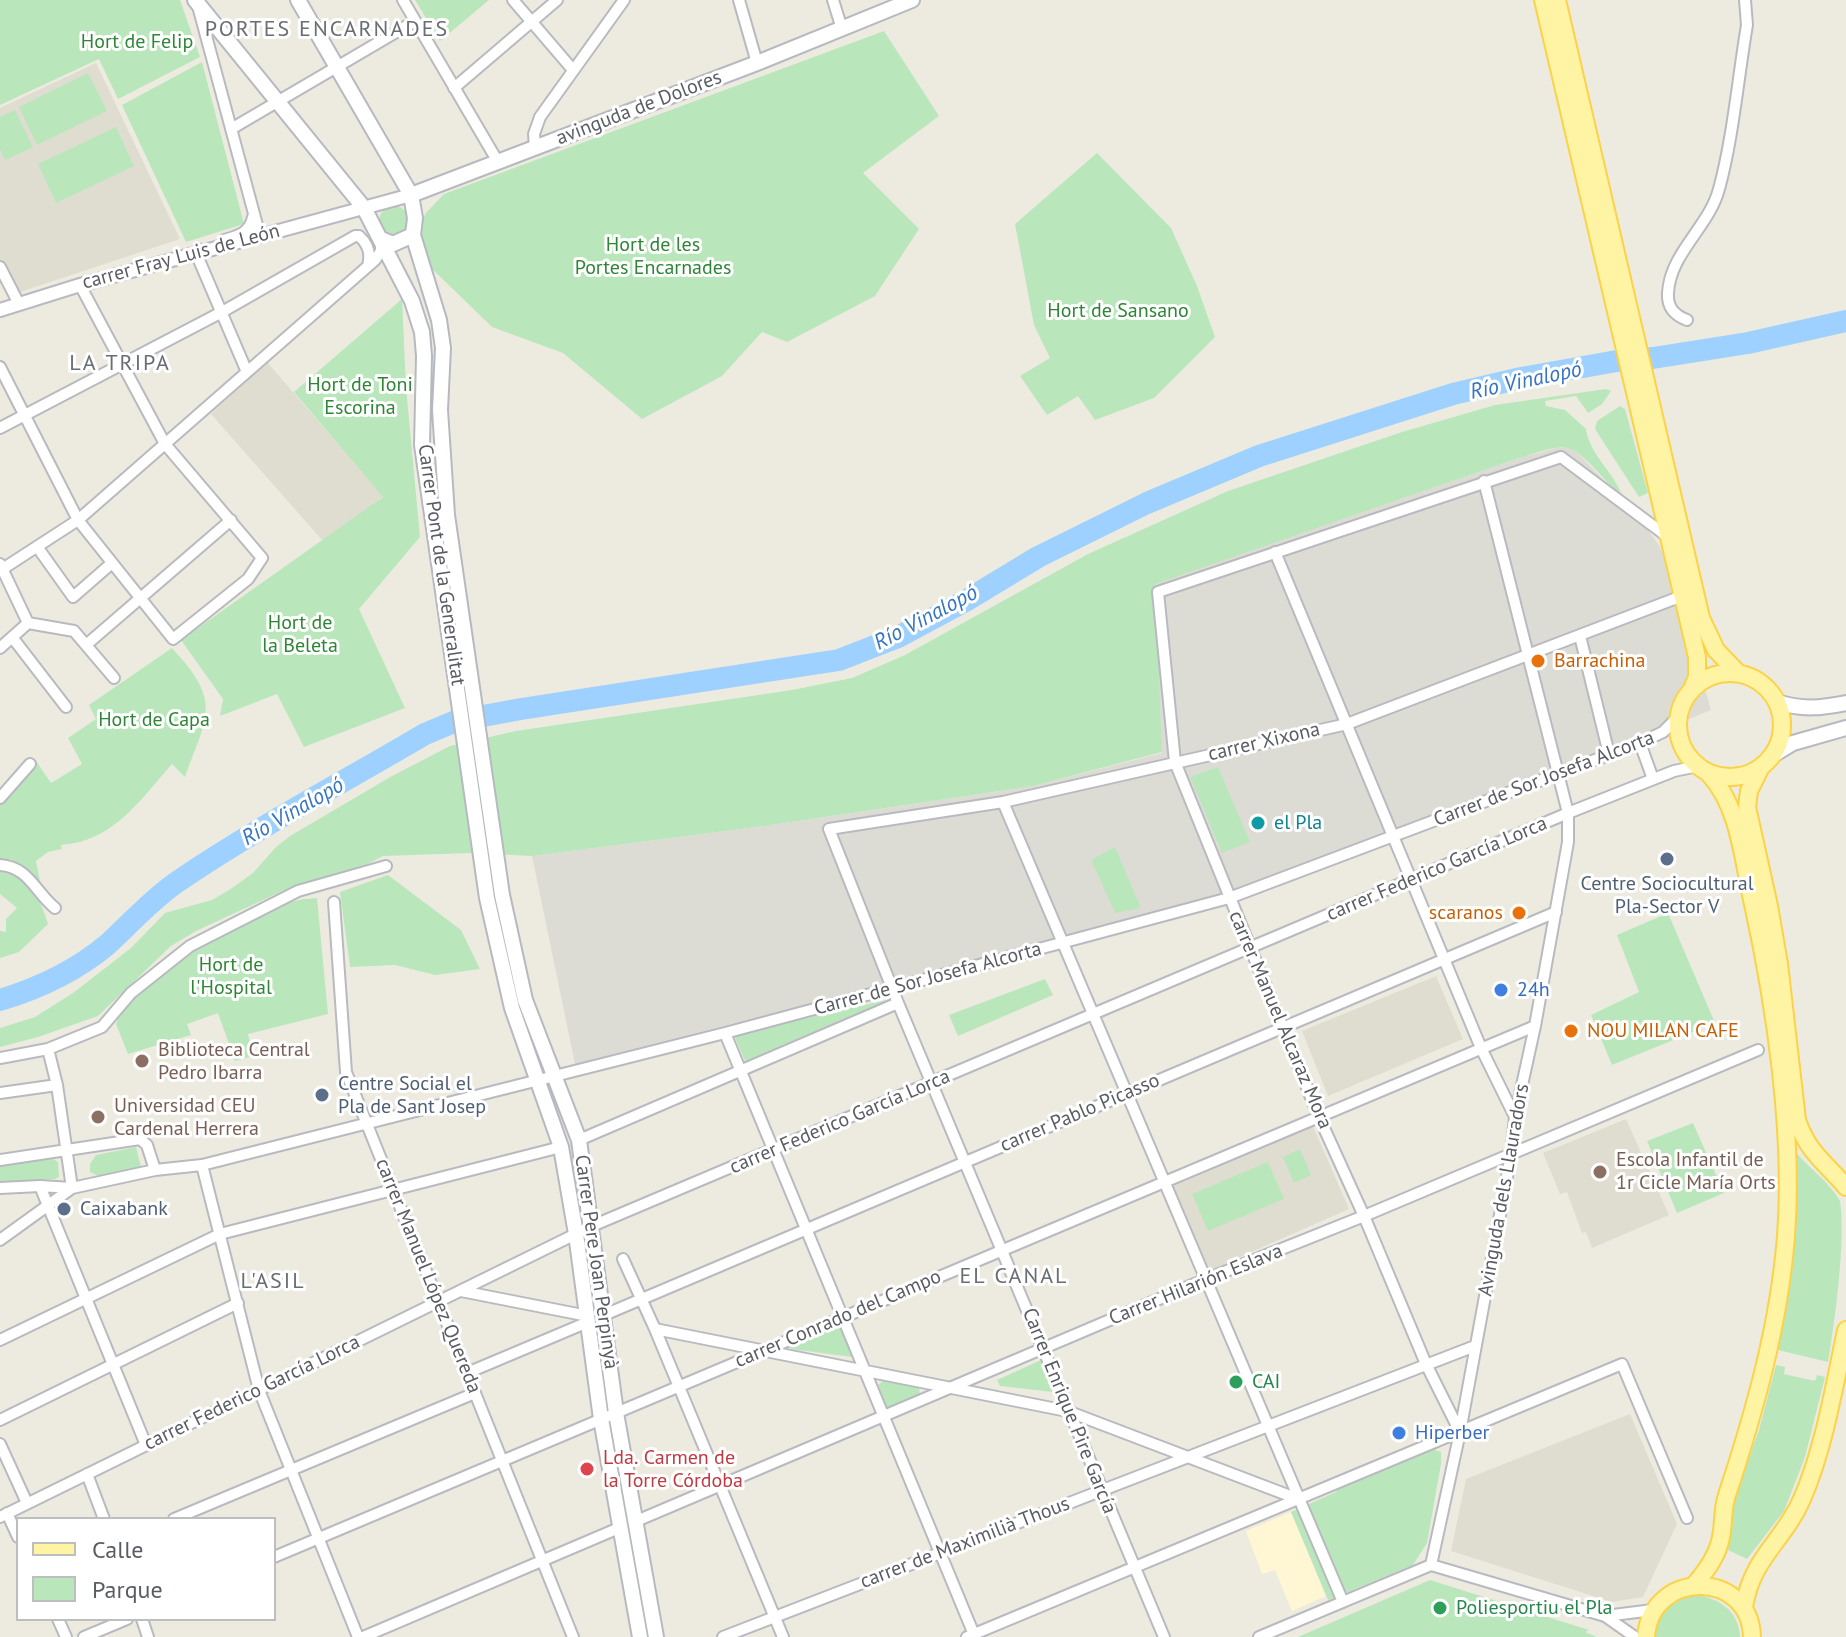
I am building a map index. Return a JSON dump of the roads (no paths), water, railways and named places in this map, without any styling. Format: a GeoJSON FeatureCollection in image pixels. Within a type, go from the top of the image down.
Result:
{"type":"FeatureCollection","features":[{"type":"Feature","properties":{"kind":"main road"},"geometry":{"type":"LineString","coordinates":[[298,0],[411,195]]}},
{"type":"Feature","properties":{"kind":"main road","name":"avinguda de Dolores"},"geometry":{"type":"LineString","coordinates":[[411,195],[757,63],[912,0]]}},
{"type":"Feature","properties":{"kind":"main road"},"geometry":{"type":"LineString","coordinates":[[1543,0],[1623,310]]}},
{"type":"Feature","properties":{"kind":"main road"},"geometry":{"type":"LineString","coordinates":[[1557,0],[1645,405],[1701,618],[1716,650],[1738,673],[1761,682],[1777,702],[1783,729],[1773,755]]}},
{"type":"Feature","properties":{"kind":"main road","name":"Carrer Pont de la Generalitat"},"geometry":{"type":"LineString","coordinates":[[196,2],[364,208],[412,301],[422,332],[424,356],[422,445],[444,549],[495,897]]}},
{"type":"Feature","properties":{"kind":"main road","name":"Carrer Pont de la Generalitat"},"geometry":{"type":"LineString","coordinates":[[411,195],[415,218],[413,235],[439,320],[443,348],[440,410],[444,549]]}},
{"type":"Feature","properties":{"kind":"main road"},"geometry":{"type":"LineString","coordinates":[[381,239],[393,244],[413,235]]}},
{"type":"Feature","properties":{"kind":"main road"},"geometry":{"type":"LineString","coordinates":[[1645,405],[1668,537],[1698,664],[1697,677],[1678,717],[1681,743],[1687,755],[1724,794],[1761,942],[1776,1038],[1785,1126],[1787,1221],[1783,1266],[1764,1374],[1725,1499],[1721,1541],[1707,1570],[1695,1584],[1665,1597],[1653,1610],[1646,1627],[1646,1637]]}},
{"type":"Feature","properties":{"kind":"main road"},"geometry":{"type":"LineString","coordinates":[[1692,689],[1713,675],[1738,673]]}},
{"type":"Feature","properties":{"kind":"main road"},"geometry":{"type":"LineString","coordinates":[[1777,702],[1799,709],[1846,703]]}},
{"type":"Feature","properties":{"kind":"main road"},"geometry":{"type":"LineString","coordinates":[[1846,728],[1804,739],[1773,755],[1760,769],[1749,791],[1747,807],[1777,953],[1788,1022],[1797,1120],[1813,1153],[1846,1187]]}},
{"type":"Feature","properties":{"kind":"main road"},"geometry":{"type":"LineString","coordinates":[[1703,770],[1734,778],[1760,769]]}},
{"type":"Feature","properties":{"kind":"main road","name":"Carrer Pere Joan Perpinyà"},"geometry":{"type":"LineString","coordinates":[[495,897],[525,1000],[579,1140],[616,1413],[656,1637]]}},
{"type":"Feature","properties":{"kind":"main road","name":"Carrer Pere Joan Perpinyà"},"geometry":{"type":"LineString","coordinates":[[495,897],[512,1008],[561,1147],[601,1419],[640,1637]]}},
{"type":"Feature","properties":{"kind":"main road"},"geometry":{"type":"LineString","coordinates":[[1744,1607],[1752,1573],[1803,1498],[1843,1357],[1846,1330]]}},
{"type":"Feature","properties":{"kind":"main road"},"geometry":{"type":"LineString","coordinates":[[1695,1584],[1721,1590],[1744,1607],[1756,1634]]}},
{"type":"Feature","properties":{"kind":"street"},"geometry":{"type":"LineString","coordinates":[[403,0],[498,162]]}},
{"type":"Feature","properties":{"kind":"street"},"geometry":{"type":"LineString","coordinates":[[513,0],[573,70]]}},
{"type":"Feature","properties":{"kind":"street"},"geometry":{"type":"LineString","coordinates":[[454,88],[557,0]]}},
{"type":"Feature","properties":{"kind":"street"},"geometry":{"type":"LineString","coordinates":[[535,148],[534,134],[540,117],[624,0]]}},
{"type":"Feature","properties":{"kind":"street"},"geometry":{"type":"LineString","coordinates":[[739,0],[757,63]]}},
{"type":"Feature","properties":{"kind":"street"},"geometry":{"type":"LineString","coordinates":[[833,0],[842,29]]}},
{"type":"Feature","properties":{"kind":"street"},"geometry":{"type":"LineString","coordinates":[[1687,320],[1676,315],[1670,307],[1670,280],[1674,265],[1708,217],[1719,190],[1747,25],[1745,0]]}},
{"type":"Feature","properties":{"kind":"street"},"geometry":{"type":"LineString","coordinates":[[196,2],[260,236]]}},
{"type":"Feature","properties":{"kind":"street"},"geometry":{"type":"LineString","coordinates":[[231,129],[415,21]]}},
{"type":"Feature","properties":{"kind":"street","name":"avinguda de Dolores"},"geometry":{"type":"LineString","coordinates":[[364,208],[411,195]]}},
{"type":"Feature","properties":{"kind":"street","name":"carrer Fray Luis de León"},"geometry":{"type":"LineString","coordinates":[[0,310],[80,285],[364,208]]}},
{"type":"Feature","properties":{"kind":"street"},"geometry":{"type":"LineString","coordinates":[[247,372],[196,253],[204,245],[246,232],[251,226],[253,213]]}},
{"type":"Feature","properties":{"kind":"street"},"geometry":{"type":"LineString","coordinates":[[0,428],[222,312],[355,236],[359,236],[368,248],[368,266]]}},
{"type":"Feature","properties":{"kind":"street"},"geometry":{"type":"LineString","coordinates":[[28,623],[2,566],[38,548],[78,520],[368,266],[381,251],[381,239]]}},
{"type":"Feature","properties":{"kind":"street"},"geometry":{"type":"LineString","coordinates":[[0,267],[19,304]]}},
{"type":"Feature","properties":{"kind":"street"},"geometry":{"type":"LineString","coordinates":[[0,367],[78,520],[173,639],[248,579],[262,558],[165,444],[80,285]]}},
{"type":"Feature","properties":{"kind":"street"},"geometry":{"type":"LineString","coordinates":[[1515,1117],[1481,1048],[1275,552],[1561,457],[1668,537]]}},
{"type":"Feature","properties":{"kind":"street","name":"Avinguda dels Llauradors"},"geometry":{"type":"LineString","coordinates":[[1431,1565],[1460,1432],[1511,1155],[1515,1117],[1535,1026],[1568,842],[1568,813],[1559,773],[1484,481]]}},
{"type":"Feature","properties":{"kind":"street"},"geometry":{"type":"LineString","coordinates":[[86,645],[231,520]]}},
{"type":"Feature","properties":{"kind":"street"},"geometry":{"type":"LineString","coordinates":[[38,548],[73,597],[112,563]]}},
{"type":"Feature","properties":{"kind":"street","name":"carrer Manuel Alcaraz Mora"},"geometry":{"type":"LineString","coordinates":[[1275,552],[1158,592],[1175,762],[1319,1117],[1426,1364],[1460,1432]]}},
{"type":"Feature","properties":{"kind":"street","name":"carrer Xixona"},"geometry":{"type":"LineString","coordinates":[[829,829],[1003,802],[1347,724],[1682,596]]}},
{"type":"Feature","properties":{"kind":"street"},"geometry":{"type":"LineString","coordinates":[[0,648],[28,623]]}},
{"type":"Feature","properties":{"kind":"street"},"geometry":{"type":"LineString","coordinates":[[28,623],[74,631],[114,678]]}},
{"type":"Feature","properties":{"kind":"street"},"geometry":{"type":"LineString","coordinates":[[1580,636],[1609,754]]}},
{"type":"Feature","properties":{"kind":"street"},"geometry":{"type":"LineString","coordinates":[[12,637],[66,707]]}},
{"type":"Feature","properties":{"kind":"street","name":"Carrer de Sor Josefa Alcorta"},"geometry":{"type":"LineString","coordinates":[[72,1188],[155,1170],[202,1165],[725,1033],[1229,898],[1640,743],[1663,732],[1678,717]]}},
{"type":"Feature","properties":{"kind":"street"},"geometry":{"type":"LineString","coordinates":[[1640,743],[1653,779]]}},
{"type":"Feature","properties":{"kind":"street"},"geometry":{"type":"LineString","coordinates":[[0,798],[30,764]]}},
{"type":"Feature","properties":{"kind":"street","name":"carrer Federico García Lorca"},"geometry":{"type":"LineString","coordinates":[[3,1515],[592,1226],[1568,813],[1686,767],[1703,770]]}},
{"type":"Feature","properties":{"kind":"street"},"geometry":{"type":"LineString","coordinates":[[1003,802],[1162,1183],[1343,1602]]}},
{"type":"Feature","properties":{"kind":"street","name":"Carrer Enrique Pire García"},"geometry":{"type":"LineString","coordinates":[[829,829],[1067,1411],[1164,1637]]}},
{"type":"Feature","properties":{"kind":"street"},"geometry":{"type":"LineString","coordinates":[[0,865],[15,867],[26,875],[55,908]]}},
{"type":"Feature","properties":{"kind":"street"},"geometry":{"type":"LineString","coordinates":[[0,1058],[48,1049],[102,1027],[131,993],[190,946],[298,891],[386,866]]}},
{"type":"Feature","properties":{"kind":"street","name":"carrer Manuel López Quereda"},"geometry":{"type":"LineString","coordinates":[[334,902],[346,1072],[573,1637]]}},
{"type":"Feature","properties":{"kind":"street","name":"carrer Pablo Picasso"},"geometry":{"type":"LineString","coordinates":[[604,1315],[1556,912]]}},
{"type":"Feature","properties":{"kind":"street"},"geometry":{"type":"LineString","coordinates":[[579,1140],[898,1003]]}},
{"type":"Feature","properties":{"kind":"street","name":"carrer Conrado del Campo"},"geometry":{"type":"LineString","coordinates":[[276,1556],[1535,1026]]}},
{"type":"Feature","properties":{"kind":"street"},"geometry":{"type":"LineString","coordinates":[[725,1033],[941,1553],[972,1636],[1622,1364],[1687,1518]]}},
{"type":"Feature","properties":{"kind":"street"},"geometry":{"type":"LineString","coordinates":[[48,1049],[57,1085],[72,1188]]}},
{"type":"Feature","properties":{"kind":"street","name":"Carrer Hilarión Eslava"},"geometry":{"type":"LineString","coordinates":[[634,1522],[1204,1280],[1758,1050]]}},
{"type":"Feature","properties":{"kind":"street"},"geometry":{"type":"LineString","coordinates":[[0,1093],[57,1085]]}},
{"type":"Feature","properties":{"kind":"street"},"geometry":{"type":"LineString","coordinates":[[0,1160],[140,1139],[147,1145],[155,1170]]}},
{"type":"Feature","properties":{"kind":"street"},"geometry":{"type":"LineString","coordinates":[[0,1340],[220,1234],[561,1147]]}},
{"type":"Feature","properties":{"kind":"street"},"geometry":{"type":"LineString","coordinates":[[202,1165],[259,1390],[361,1637],[619,1528]]}},
{"type":"Feature","properties":{"kind":"street"},"geometry":{"type":"LineString","coordinates":[[40,1186],[146,1445]]}},
{"type":"Feature","properties":{"kind":"street"},"geometry":{"type":"LineString","coordinates":[[0,1188],[72,1188]]}},
{"type":"Feature","properties":{"kind":"street"},"geometry":{"type":"LineString","coordinates":[[0,1240],[72,1188]]}},
{"type":"Feature","properties":{"kind":"street"},"geometry":{"type":"LineString","coordinates":[[623,1259],[783,1637]]}},
{"type":"Feature","properties":{"kind":"street"},"geometry":{"type":"LineString","coordinates":[[461,1291],[588,1319]]}},
{"type":"Feature","properties":{"kind":"street"},"geometry":{"type":"LineString","coordinates":[[0,1420],[238,1303]]}},
{"type":"Feature","properties":{"kind":"street"},"geometry":{"type":"LineString","coordinates":[[467,1373],[588,1319]]}},
{"type":"Feature","properties":{"kind":"street"},"geometry":{"type":"LineString","coordinates":[[655,1329],[1067,1411],[1298,1499]]}},
{"type":"Feature","properties":{"kind":"street","name":"carrer de Maximilià Thous"},"geometry":{"type":"LineString","coordinates":[[723,1637],[1475,1346]]}},
{"type":"Feature","properties":{"kind":"street"},"geometry":{"type":"LineString","coordinates":[[179,1517],[475,1393]]}},
{"type":"Feature","properties":{"kind":"street"},"geometry":{"type":"LineString","coordinates":[[0,1444],[27,1503]]}},
{"type":"Feature","properties":{"kind":"street"},"geometry":{"type":"LineString","coordinates":[[87,1474],[103,1517]]}},
{"type":"Feature","properties":{"kind":"street"},"geometry":{"type":"LineString","coordinates":[[3,1515],[16,1534]]}},
{"type":"Feature","properties":{"kind":"street"},"geometry":{"type":"LineString","coordinates":[[1259,1637],[1431,1565],[1605,1616],[1635,1637]]}},
{"type":"Feature","properties":{"kind":"street"},"geometry":{"type":"LineString","coordinates":[[1605,1616],[1653,1610]]}},
{"type":"Feature","properties":{"kind":"street"},"geometry":{"type":"LineString","coordinates":[[84,1637],[122,1621]]}},
{"type":"Feature","properties":{"kind":"waterway","name":"Río Vinalopó"},"geometry":{"type":"LineString","coordinates":[[0,1000],[70,970],[96,954],[168,889],[207,862],[425,734],[456,721],[839,660],[898,637],[1038,557],[1147,503],[1259,456],[1453,394],[1521,378],[1748,343],[1846,321]]}},
{"type":"Feature","properties":{"kind":"place","name":"Barrachina"},"geometry":{"type":"Point","coordinates":[1538,661]}},
{"type":"Feature","properties":{"kind":"place","name":"el Pla"},"geometry":{"type":"Point","coordinates":[1258,823]}},
{"type":"Feature","properties":{"kind":"place","name":"Centre Sociocultural Pla-Sector V"},"geometry":{"type":"Point","coordinates":[1667,859]}},
{"type":"Feature","properties":{"kind":"place","name":"scaranos"},"geometry":{"type":"Point","coordinates":[1519,913]}},
{"type":"Feature","properties":{"kind":"place","name":"24h"},"geometry":{"type":"Point","coordinates":[1501,990]}},
{"type":"Feature","properties":{"kind":"place","name":"NOU MILAN CAFE"},"geometry":{"type":"Point","coordinates":[1571,1031]}},
{"type":"Feature","properties":{"kind":"place","name":"Biblioteca Central Pedro Ibarra"},"geometry":{"type":"Point","coordinates":[142,1061]}},
{"type":"Feature","properties":{"kind":"place","name":"Centre Social el Pla de Sant Josep"},"geometry":{"type":"Point","coordinates":[322,1095]}},
{"type":"Feature","properties":{"kind":"place","name":"Universidad CEU Cardenal Herrera"},"geometry":{"type":"Point","coordinates":[98,1117]}},
{"type":"Feature","properties":{"kind":"place","name":"Escola Infantil de 1r Cicle María Orts"},"geometry":{"type":"Point","coordinates":[1600,1172]}},
{"type":"Feature","properties":{"kind":"place","name":"Caixabank"},"geometry":{"type":"Point","coordinates":[64,1209]}},
{"type":"Feature","properties":{"kind":"place","name":"CAI"},"geometry":{"type":"Point","coordinates":[1236,1382]}},
{"type":"Feature","properties":{"kind":"place","name":"Hiperber"},"geometry":{"type":"Point","coordinates":[1399,1433]}},
{"type":"Feature","properties":{"kind":"place","name":"Lda. Carmen de la Torre Córdoba"},"geometry":{"type":"Point","coordinates":[587,1469]}},
{"type":"Feature","properties":{"kind":"place","name":"Poliesportiu el Pla"},"geometry":{"type":"Point","coordinates":[1440,1608]}},
{"type":"Feature","properties":{"kind":"district","name":"PORTES ENCARNADES"},"geometry":{"type":"Point","coordinates":[327,30]}},
{"type":"Feature","properties":{"kind":"district","name":"LA TRIPA"},"geometry":{"type":"Point","coordinates":[120,364]}},
{"type":"Feature","properties":{"kind":"district","name":"EL CANAL"},"geometry":{"type":"Point","coordinates":[1014,1277]}},
{"type":"Feature","properties":{"kind":"district","name":"L'ASIL"},"geometry":{"type":"Point","coordinates":[273,1282]}},
{"type":"Feature","properties":{"kind":"park label","name":"Hort de Felip"},"geometry":{"type":"Point","coordinates":[137,42]}},
{"type":"Feature","properties":{"kind":"park label","name":"Hort de les Portes Encarnades"},"geometry":{"type":"Point","coordinates":[653,256]}},
{"type":"Feature","properties":{"kind":"park label","name":"Hort de Sansano"},"geometry":{"type":"Point","coordinates":[1118,311]}},
{"type":"Feature","properties":{"kind":"park label","name":"Hort de Toni Escorina"},"geometry":{"type":"Point","coordinates":[360,396]}},
{"type":"Feature","properties":{"kind":"park label","name":"Hort de la Beleta"},"geometry":{"type":"Point","coordinates":[300,634]}},
{"type":"Feature","properties":{"kind":"park label","name":"Hort de Capa"},"geometry":{"type":"Point","coordinates":[154,720]}},
{"type":"Feature","properties":{"kind":"park label","name":"Hort de l'Hospital"},"geometry":{"type":"Point","coordinates":[231,976]}}]}
